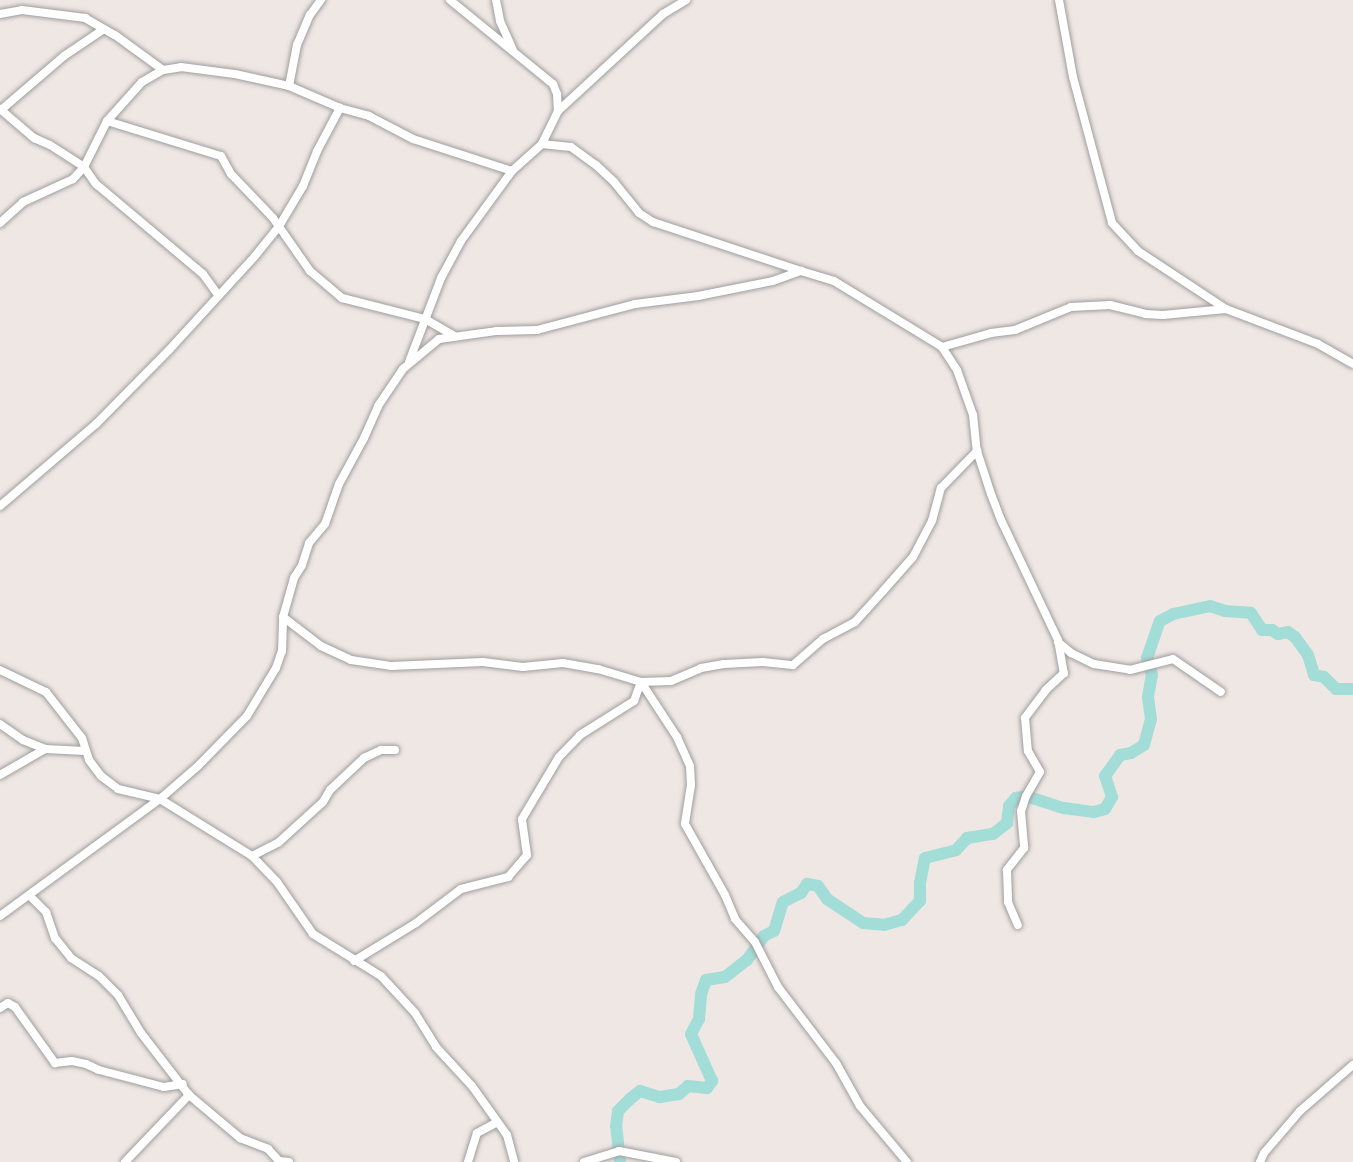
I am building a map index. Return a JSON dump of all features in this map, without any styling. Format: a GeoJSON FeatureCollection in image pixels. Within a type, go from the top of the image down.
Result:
{"type":"FeatureCollection","features":[{"type":"Feature","properties":{"kind":"street"},"geometry":{"type":"LineString","coordinates":[[289,86],[297,45],[310,15],[321,0]]}},
{"type":"Feature","properties":{"kind":"street"},"geometry":{"type":"LineString","coordinates":[[450,0],[553,84],[557,94],[558,111]]}},
{"type":"Feature","properties":{"kind":"street"},"geometry":{"type":"LineString","coordinates":[[496,0],[500,21],[513,51]]}},
{"type":"Feature","properties":{"kind":"street"},"geometry":{"type":"LineString","coordinates":[[408,363],[441,278],[461,241],[512,171],[542,144],[558,111],[663,14],[684,0]]}},
{"type":"Feature","properties":{"kind":"street"},"geometry":{"type":"LineString","coordinates":[[1059,0],[1073,77],[1112,224],[1138,252],[1226,309],[1318,344],[1353,364]]}},
{"type":"Feature","properties":{"kind":"street"},"geometry":{"type":"LineString","coordinates":[[0,14],[22,10],[85,18],[163,70]]}},
{"type":"Feature","properties":{"kind":"street"},"geometry":{"type":"LineString","coordinates":[[104,29],[64,56],[1,109],[34,138],[84,167],[96,184],[203,274],[218,295]]}},
{"type":"Feature","properties":{"kind":"street"},"geometry":{"type":"LineString","coordinates":[[0,223],[23,202],[73,179],[84,167],[107,121],[142,82],[163,70],[181,67],[235,74],[289,86],[340,108],[369,116],[413,139],[512,171]]}},
{"type":"Feature","properties":{"kind":"street"},"geometry":{"type":"LineString","coordinates":[[0,506],[96,424],[170,350],[278,228],[303,186],[317,151],[340,108]]}},
{"type":"Feature","properties":{"kind":"street"},"geometry":{"type":"LineString","coordinates":[[107,121],[221,156],[231,174],[273,218],[310,271],[342,298],[425,319],[455,336]]}},
{"type":"Feature","properties":{"kind":"street"},"geometry":{"type":"LineString","coordinates":[[542,144],[557,143],[571,147],[582,154],[614,182],[639,213],[653,222],[834,281],[942,346],[957,370],[973,415],[977,451],[1001,520],[1058,642],[1064,673],[1046,690],[1025,718],[1028,751],[1040,772],[1026,796],[1021,811],[1023,848],[1007,870],[1008,902],[1018,925]]}},
{"type":"Feature","properties":{"kind":"street"},"geometry":{"type":"LineString","coordinates":[[0,916],[160,799],[198,766],[248,716],[276,668],[282,651],[283,617],[294,578],[302,565],[309,543],[325,524],[339,483],[364,438],[378,406],[396,377],[408,363],[439,339],[537,330],[636,303],[698,296],[773,281],[801,271]]}},
{"type":"Feature","properties":{"kind":"street"},"geometry":{"type":"LineString","coordinates":[[942,346],[991,333],[1015,330],[1071,307],[1110,305],[1145,314],[1163,315],[1226,309]]}},
{"type":"Feature","properties":{"kind":"street"},"geometry":{"type":"LineString","coordinates":[[283,617],[321,646],[351,660],[391,666],[483,662],[523,666],[563,663],[598,669],[641,682],[671,681],[701,668],[724,664],[764,662],[793,665],[823,639],[855,622],[913,557],[932,521],[941,488],[977,451]]}},
{"type":"Feature","properties":{"kind":"street"},"geometry":{"type":"LineString","coordinates":[[1058,642],[1071,653],[1094,664],[1130,670],[1173,659],[1221,692]]}},
{"type":"Feature","properties":{"kind":"street"},"geometry":{"type":"LineString","coordinates":[[0,670],[46,692],[82,738],[85,751],[101,776],[118,789],[160,799],[252,856],[277,882],[313,934],[381,976],[415,1013],[436,1047],[472,1086],[496,1123],[507,1135],[514,1162]]}},
{"type":"Feature","properties":{"kind":"street"},"geometry":{"type":"LineString","coordinates":[[354,961],[416,923],[461,890],[508,877],[527,855],[522,819],[559,757],[580,735],[634,701],[641,682]]}},
{"type":"Feature","properties":{"kind":"street"},"geometry":{"type":"LineString","coordinates":[[641,682],[677,737],[690,766],[691,785],[685,824],[725,895],[735,919],[755,942],[778,987],[836,1063],[860,1106],[907,1162]]}},
{"type":"Feature","properties":{"kind":"street"},"geometry":{"type":"LineString","coordinates":[[0,724],[23,740],[45,749],[85,751]]}},
{"type":"Feature","properties":{"kind":"street"},"geometry":{"type":"LineString","coordinates":[[0,775],[45,749]]}},
{"type":"Feature","properties":{"kind":"street"},"geometry":{"type":"LineString","coordinates":[[252,856],[279,842],[323,802],[330,790],[364,758],[381,750],[395,750]]}},
{"type":"Feature","properties":{"kind":"street"},"geometry":{"type":"LineString","coordinates":[[30,896],[46,912],[55,938],[60,945],[71,958],[99,976],[118,995],[141,1033],[183,1084],[189,1095],[240,1138],[268,1149],[279,1161],[289,1162]]}},
{"type":"Feature","properties":{"kind":"street"},"geometry":{"type":"LineString","coordinates":[[0,1008],[8,1003],[15,1007],[39,1044],[56,1064],[72,1061],[164,1087],[183,1084]]}},
{"type":"Feature","properties":{"kind":"street"},"geometry":{"type":"LineString","coordinates":[[1260,1162],[1264,1153],[1300,1111],[1353,1065]]}},
{"type":"Feature","properties":{"kind":"street"},"geometry":{"type":"LineString","coordinates":[[125,1162],[189,1095]]}},
{"type":"Feature","properties":{"kind":"street"},"geometry":{"type":"LineString","coordinates":[[468,1162],[477,1132],[496,1123]]}},
{"type":"Feature","properties":{"kind":"street"},"geometry":{"type":"LineString","coordinates":[[584,1162],[618,1151],[676,1162]]}},
{"type":"Feature","properties":{"kind":"waterway"},"geometry":{"type":"LineString","coordinates":[[620,1162],[616,1126],[618,1111],[630,1099],[640,1091],[660,1097],[679,1094],[688,1086],[707,1088],[712,1081],[691,1034],[699,1019],[701,994],[706,980],[725,977],[747,960],[764,936],[774,931],[783,902],[801,893],[807,884],[818,886],[827,899],[863,923],[884,925],[902,920],[920,901],[920,883],[925,858],[956,850],[967,838],[993,834],[1007,823],[1009,806],[1016,798],[1026,796],[1064,808],[1094,812],[1105,809],[1112,797],[1105,776],[1120,755],[1131,753],[1144,745],[1151,719],[1148,697],[1152,675],[1147,658],[1160,621],[1173,614],[1210,606],[1225,611],[1251,613],[1262,630],[1272,630],[1278,634],[1288,632],[1295,637],[1308,655],[1314,675],[1324,677],[1336,689],[1353,689]]}}]}
